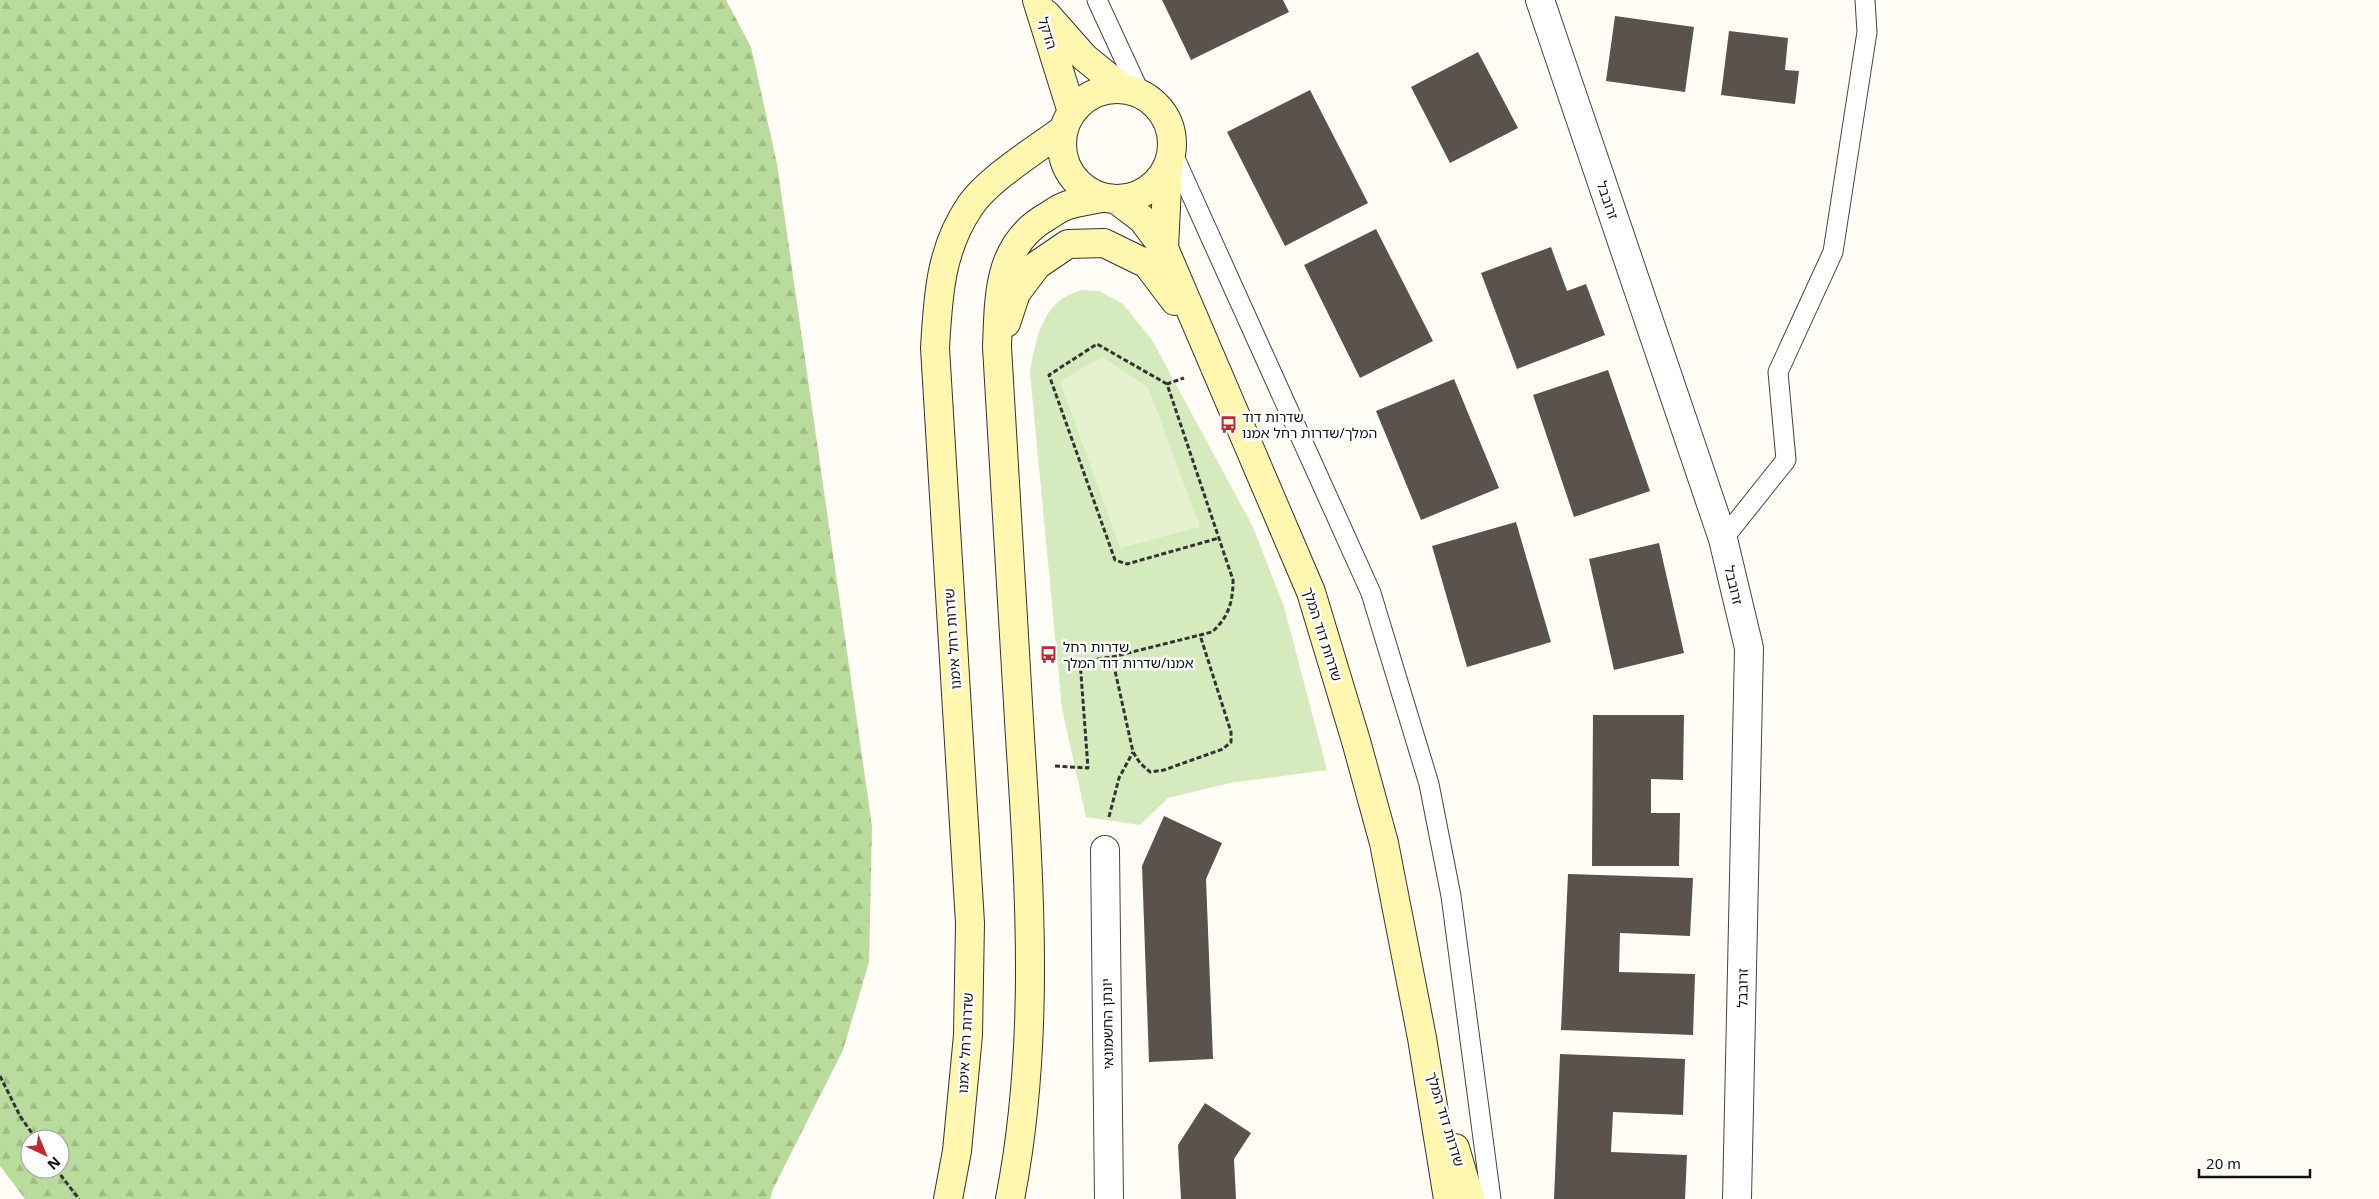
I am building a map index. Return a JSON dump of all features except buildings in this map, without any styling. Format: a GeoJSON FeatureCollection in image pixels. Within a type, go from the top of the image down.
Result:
{"type":"FeatureCollection","features":[{"type":"Feature","properties":{"kind":"street","name":"זרובבל"},"geometry":{"type":"LineString","coordinates":[[1540,0],[1723,539],[1749,648],[1737,1199]]}},
{"type":"Feature","properties":{"kind":"street","name":"הדקל"},"geometry":{"type":"LineString","coordinates":[[1038,4],[1084,57],[1131,91]]}},
{"type":"Feature","properties":{"kind":"street","name":"הדקל"},"geometry":{"type":"LineString","coordinates":[[1038,4],[1068,120]]}},
{"type":"Feature","properties":{"kind":"street"},"geometry":{"type":"LineString","coordinates":[[1010,1199],[1018,1159],[1029,1038],[1031,921],[997,347],[1000,294],[1007,259],[1035,223],[1066,206],[1109,199],[1133,198],[1148,191],[1160,180],[1170,160],[1173,135],[1167,118],[1155,103],[1131,91],[1103,90],[1086,98],[1068,120],[1061,146],[1065,164],[1073,179],[1086,191],[1109,199]]}},
{"type":"Feature","properties":{"kind":"street","name":"שדרות רחל אימנו"},"geometry":{"type":"LineString","coordinates":[[948,1199],[957,1151],[968,1035],[970,922],[935,348],[939,286],[951,238],[970,204],[1068,120]]}},
{"type":"Feature","properties":{"kind":"street","name":"שדרות דוד המלך"},"geometry":{"type":"LineString","coordinates":[[1164,248],[1170,160]]}},
{"type":"Feature","properties":{"kind":"street","name":"שדרות דוד המלך"},"geometry":{"type":"LineString","coordinates":[[1109,199],[1142,219],[1164,248],[1314,602],[1356,741],[1384,843],[1422,1038],[1448,1199]]}},
{"type":"Feature","properties":{"kind":"street"},"geometry":{"type":"LineString","coordinates":[[997,347],[1016,293],[1037,265],[1068,244],[1104,243],[1147,264],[1203,340]]}},
{"type":"Feature","properties":{"kind":"street","name":"יונתן החשמונאי"},"geometry":{"type":"LineString","coordinates":[[1105,850],[1109,1199]]}},
{"type":"Feature","properties":{"kind":"street","name":"שדרות דוד המלך"},"geometry":{"type":"LineString","coordinates":[[1422,1038],[1470,1199]]}},
{"type":"Feature","properties":{"kind":"lane"},"geometry":{"type":"LineString","coordinates":[[1097,0],[1131,91]]}},
{"type":"Feature","properties":{"kind":"lane"},"geometry":{"type":"LineString","coordinates":[[1723,539],[1786,460],[1778,372],[1833,252],[1866,32],[1865,0]]}},
{"type":"Feature","properties":{"kind":"lane"},"geometry":{"type":"LineString","coordinates":[[1170,160],[1371,593],[1392,660],[1429,784],[1451,896],[1491,1199]]}},
{"type":"Feature","properties":{"kind":"path"},"geometry":{"type":"LineString","coordinates":[[1022,764],[1088,768],[1080,661],[1112,657],[1212,632],[1221,624],[1230,608],[1233,580],[1219,538],[1167,384],[1098,344],[1050,376],[1115,560],[1127,564],[1219,538]]}},
{"type":"Feature","properties":{"kind":"path"},"geometry":{"type":"LineString","coordinates":[[1167,384],[1215,368]]}},
{"type":"Feature","properties":{"kind":"path"},"geometry":{"type":"LineString","coordinates":[[1112,657],[1134,752],[1140,763],[1150,772],[1164,770],[1224,749],[1231,742],[1231,732],[1200,634]]}},
{"type":"Feature","properties":{"kind":"path"},"geometry":{"type":"LineString","coordinates":[[1105,850],[1109,813],[1116,789],[1134,752]]}},
{"type":"Feature","properties":{"kind":"path"},"geometry":{"type":"LineString","coordinates":[[0,1076],[20,1116],[29,1129]]}},
{"type":"Feature","properties":{"kind":"path"},"geometry":{"type":"LineString","coordinates":[[64,1179],[79,1199]]}},
{"type":"Feature","properties":{"kind":"green space"},"geometry":{"type":"Polygon","coordinates":[[[0,0],[726,0],[751,47],[777,164],[872,826],[869,962],[843,1050],[773,1189],[770,1199],[25,1199],[0,1166],[0,0]]]}},
{"type":"Feature","properties":{"kind":"green space"},"geometry":{"type":"Polygon","coordinates":[[[1080,290],[1099,291],[1123,304],[1152,340],[1253,527],[1284,607],[1327,770],[1230,783],[1168,798],[1140,825],[1086,817],[1062,709],[1030,373],[1038,334],[1047,316],[1059,301],[1080,290]]]}},
{"type":"Feature","properties":{"kind":"green space"},"geometry":{"type":"Polygon","coordinates":[[[1102,357],[1148,387],[1200,527],[1120,548],[1060,381],[1102,357]]]}},
{"type":"Feature","properties":{"kind":"place","name":"שדרות דוד המלך/שדרות רחל אמנו"},"geometry":{"type":"Point","coordinates":[1228,424]}},
{"type":"Feature","properties":{"kind":"place","name":"שדרות רחל אמנו/שדרות דוד המלך"},"geometry":{"type":"Point","coordinates":[1049,654]}}]}
